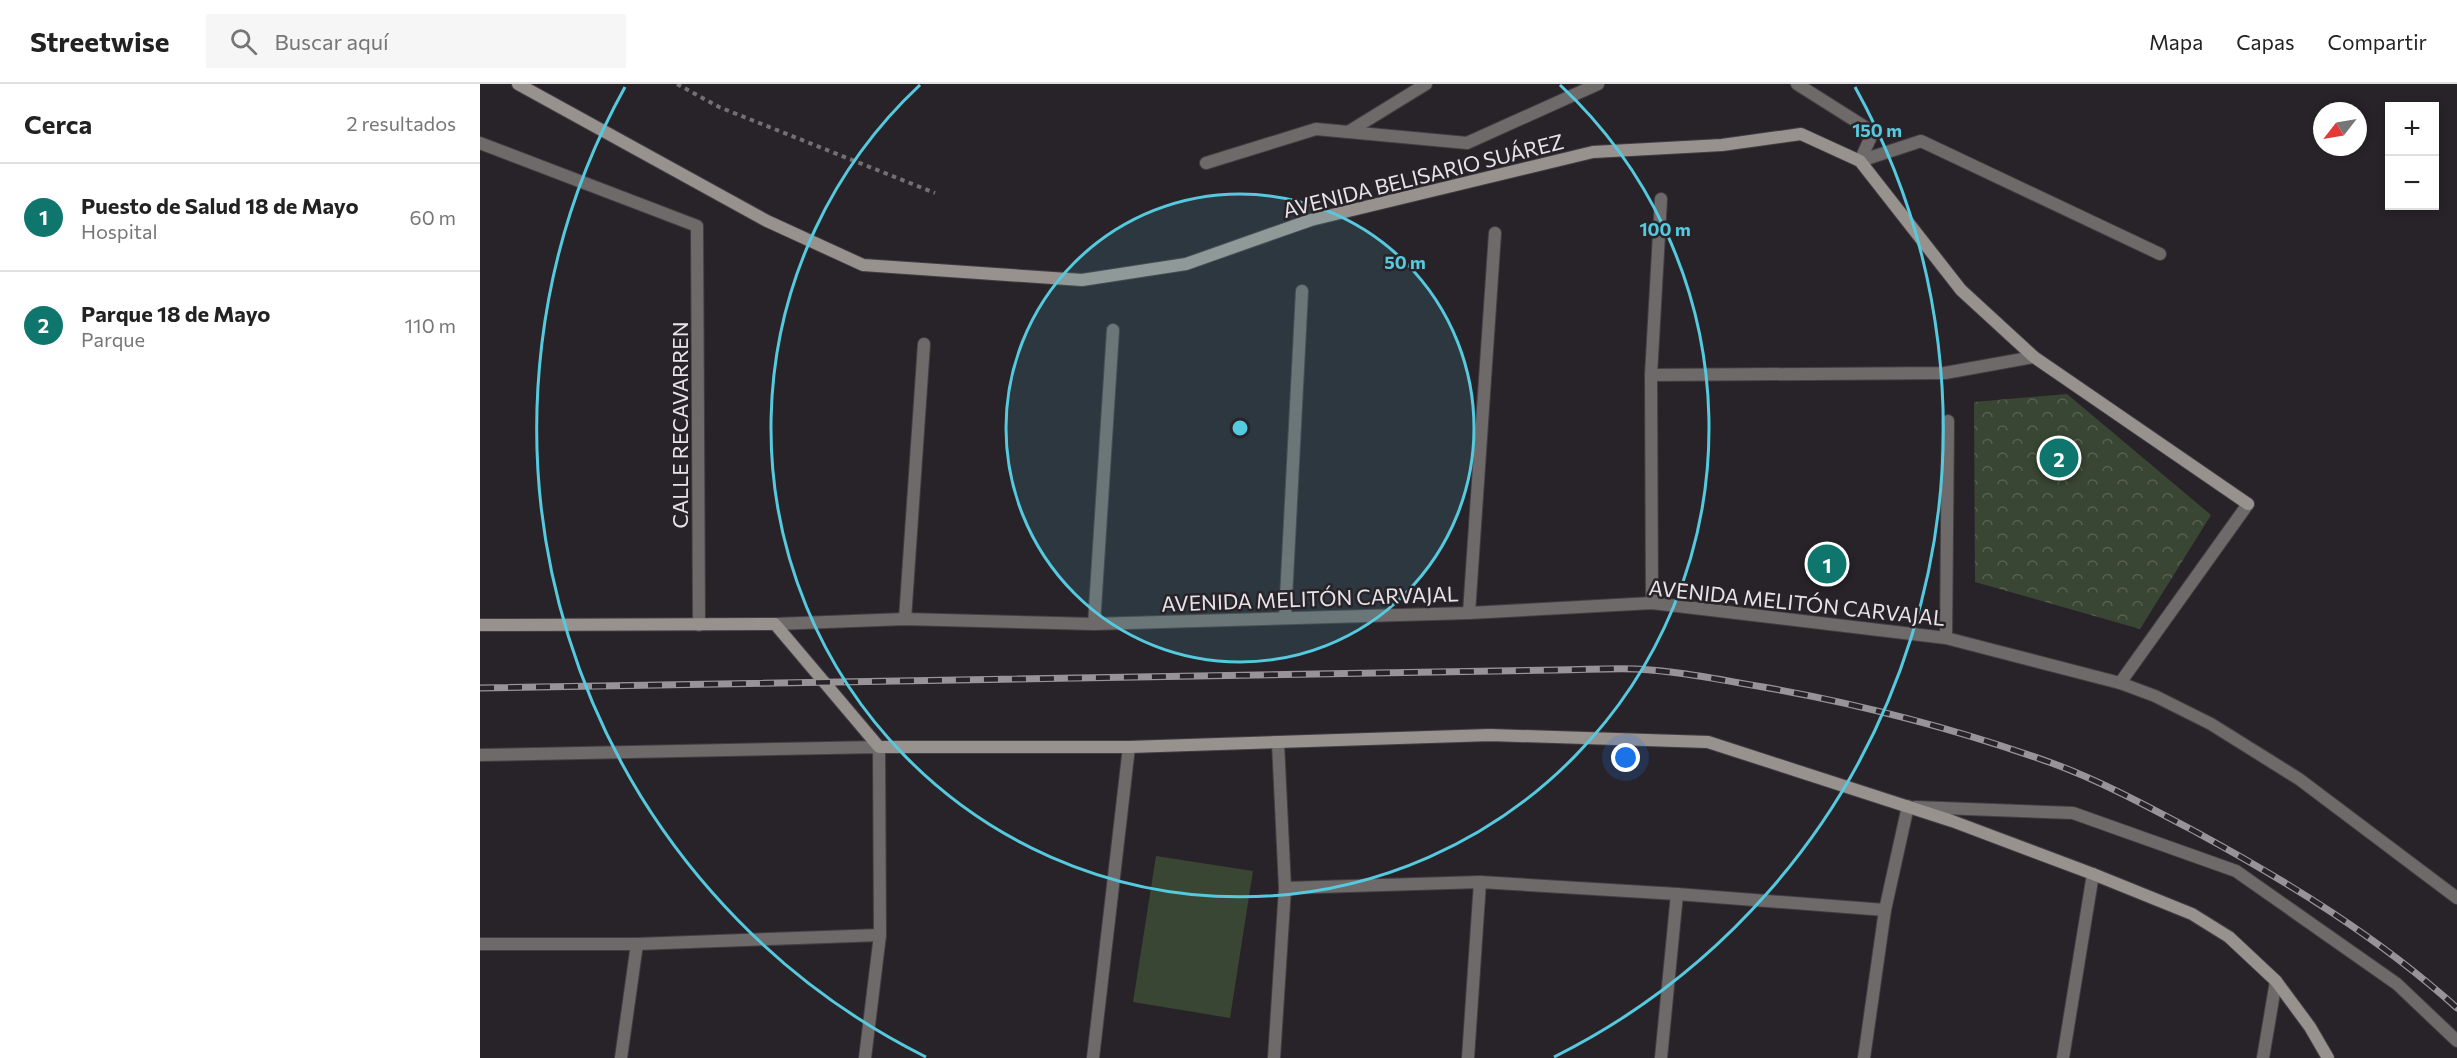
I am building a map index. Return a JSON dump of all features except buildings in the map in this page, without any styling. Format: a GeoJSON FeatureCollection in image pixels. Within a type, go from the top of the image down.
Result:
{"type":"FeatureCollection","features":[{"type":"Feature","properties":{"kind":"street","name":"AVENIDA BELISARIO SUÁREZ"},"geometry":{"type":"LineString","coordinates":[[518,84],[766,221],[863,265],[1082,280],[1186,264],[1311,220],[1593,152],[1722,146],[1801,134],[1860,161],[1961,290],[2034,357],[2248,504],[2120,683]]}},
{"type":"Feature","properties":{"kind":"street"},"geometry":{"type":"LineString","coordinates":[[1348,132],[1426,84]]}},
{"type":"Feature","properties":{"kind":"street"},"geometry":{"type":"LineString","coordinates":[[1206,163],[1316,129],[1467,143],[1598,84]]}},
{"type":"Feature","properties":{"kind":"street"},"geometry":{"type":"LineString","coordinates":[[1797,84],[1873,132],[1860,161]]}},
{"type":"Feature","properties":{"kind":"street"},"geometry":{"type":"LineString","coordinates":[[1860,161],[1921,141],[2160,254]]}},
{"type":"Feature","properties":{"kind":"street","name":"CALLE RECAVARREN"},"geometry":{"type":"LineString","coordinates":[[480,143],[697,226],[699,625]]}},
{"type":"Feature","properties":{"kind":"street"},"geometry":{"type":"LineString","coordinates":[[1652,603],[1651,375],[1661,199]]}},
{"type":"Feature","properties":{"kind":"street"},"geometry":{"type":"LineString","coordinates":[[1469,613],[1495,233]]}},
{"type":"Feature","properties":{"kind":"street"},"geometry":{"type":"LineString","coordinates":[[1285,617],[1302,291]]}},
{"type":"Feature","properties":{"kind":"street"},"geometry":{"type":"LineString","coordinates":[[1094,624],[1113,330]]}},
{"type":"Feature","properties":{"kind":"street"},"geometry":{"type":"LineString","coordinates":[[905,619],[924,344]]}},
{"type":"Feature","properties":{"kind":"street"},"geometry":{"type":"LineString","coordinates":[[1651,375],[1946,373],[2034,357]]}},
{"type":"Feature","properties":{"kind":"street"},"geometry":{"type":"LineString","coordinates":[[1946,638],[1948,421]]}},
{"type":"Feature","properties":{"kind":"street","name":"AVENIDA MELITÓN CARVAJAL"},"geometry":{"type":"LineString","coordinates":[[480,625],[775,624],[905,619],[1094,624],[1469,613],[1652,603],[1946,638],[2120,683],[2155,696],[2211,724],[2300,779],[2457,898]]}},
{"type":"Feature","properties":{"kind":"street"},"geometry":{"type":"LineString","coordinates":[[775,624],[879,747],[880,935],[865,1058]]}},
{"type":"Feature","properties":{"kind":"street"},"geometry":{"type":"LineString","coordinates":[[480,755],[879,747],[1129,747],[1490,735],[1708,742],[1908,806],[2093,874],[2192,914],[2229,937],[2276,981],[2310,1027],[2328,1058]]}},
{"type":"Feature","properties":{"kind":"street"},"geometry":{"type":"LineString","coordinates":[[1274,1058],[1285,888],[1278,743]]}},
{"type":"Feature","properties":{"kind":"street"},"geometry":{"type":"LineString","coordinates":[[1093,1058],[1129,747]]}},
{"type":"Feature","properties":{"kind":"street"},"geometry":{"type":"LineString","coordinates":[[1864,1058],[1885,910],[1908,806]]}},
{"type":"Feature","properties":{"kind":"street"},"geometry":{"type":"LineString","coordinates":[[1908,806],[2073,813],[2236,871],[2397,984],[2457,1041]]}},
{"type":"Feature","properties":{"kind":"street"},"geometry":{"type":"LineString","coordinates":[[2063,1058],[2093,874]]}},
{"type":"Feature","properties":{"kind":"street"},"geometry":{"type":"LineString","coordinates":[[1285,888],[1480,882],[1885,910]]}},
{"type":"Feature","properties":{"kind":"street"},"geometry":{"type":"LineString","coordinates":[[1468,1058],[1480,882]]}},
{"type":"Feature","properties":{"kind":"street"},"geometry":{"type":"LineString","coordinates":[[1661,1058],[1677,894]]}},
{"type":"Feature","properties":{"kind":"street"},"geometry":{"type":"LineString","coordinates":[[480,944],[637,944],[880,935]]}},
{"type":"Feature","properties":{"kind":"street"},"geometry":{"type":"LineString","coordinates":[[621,1058],[637,944]]}},
{"type":"Feature","properties":{"kind":"street"},"geometry":{"type":"LineString","coordinates":[[2263,1058],[2276,981]]}},
{"type":"Feature","properties":{"kind":"path"},"geometry":{"type":"LineString","coordinates":[[677,84],[719,107],[935,193]]}},
{"type":"Feature","properties":{"kind":"green space"},"geometry":{"type":"Polygon","coordinates":[[[2067,394],[2211,515],[2140,629],[1975,582],[1974,402],[2067,394]]]}},
{"type":"Feature","properties":{"kind":"green space"},"geometry":{"type":"Polygon","coordinates":[[[1156,856],[1253,871],[1230,1018],[1133,1002],[1156,856]]]}},
{"type":"Feature","properties":{"kind":"railway"},"geometry":{"type":"LineString","coordinates":[[480,688],[1616,669],[1652,670],[1699,676],[1799,694],[1908,718],[2014,750],[2086,777],[2196,832],[2298,891],[2364,934],[2457,1008]]}},
{"type":"Feature","properties":{"kind":"place","name":"Parque 18 de Mayo"},"geometry":{"type":"Point","coordinates":[2059,458]}},
{"type":"Feature","properties":{"kind":"place","name":"Puesto de Salud 18 de Mayo"},"geometry":{"type":"Point","coordinates":[1827,564]}}]}
